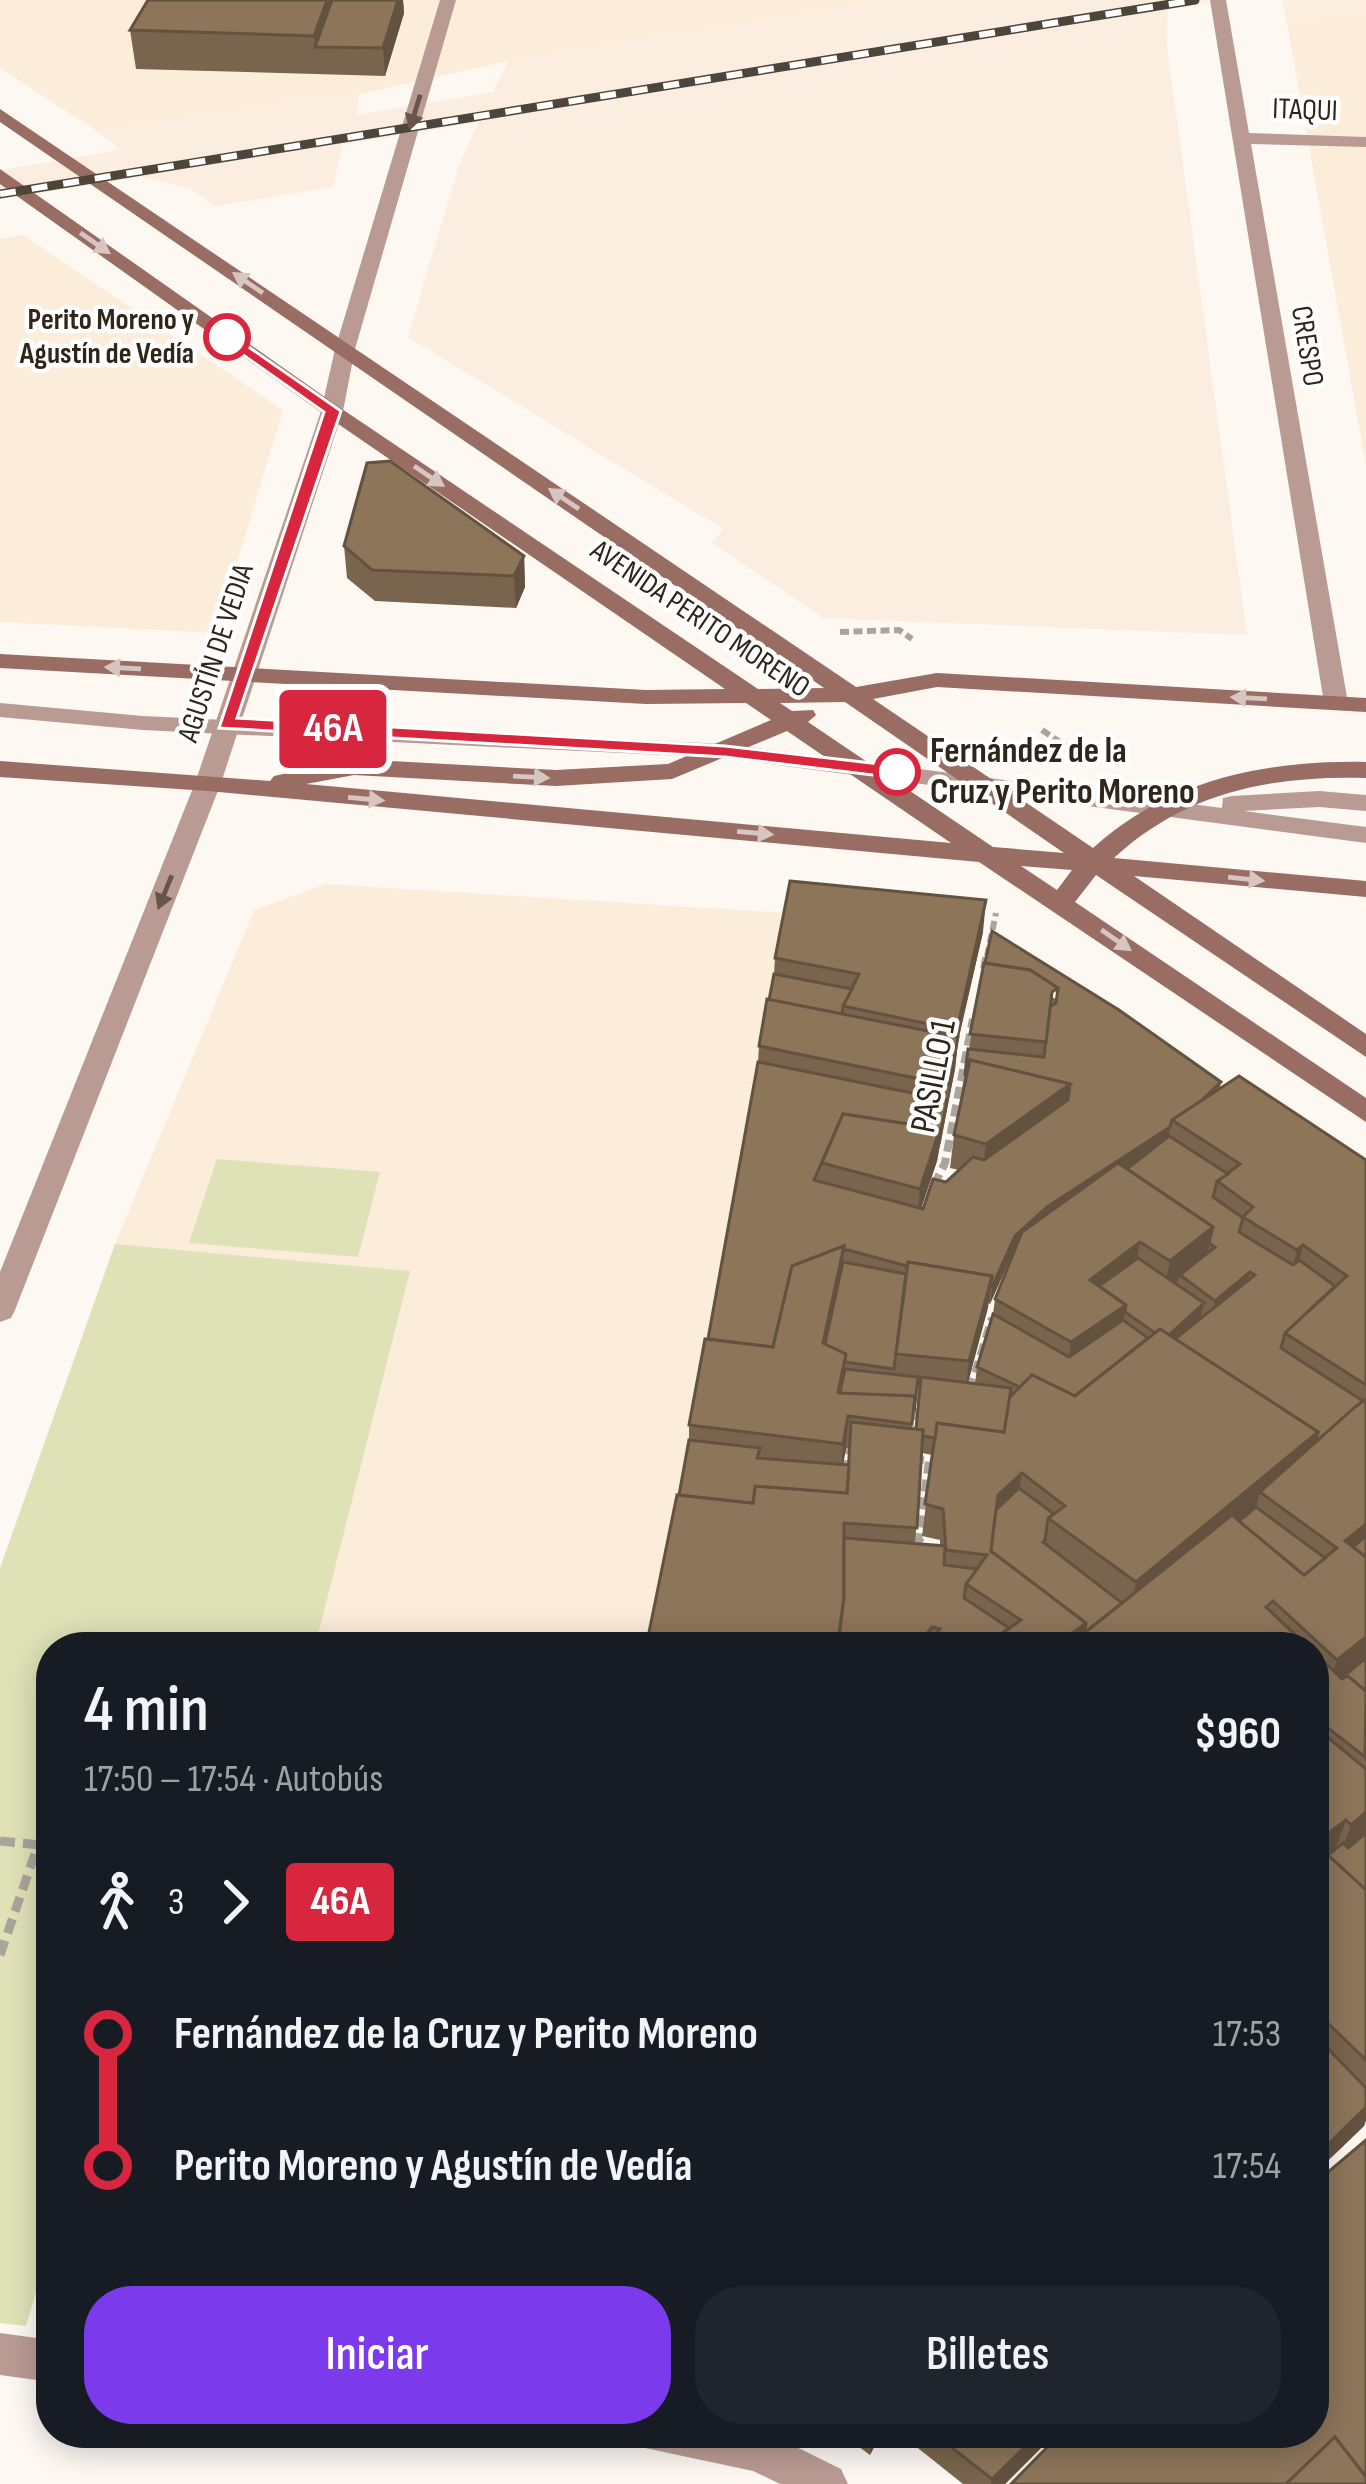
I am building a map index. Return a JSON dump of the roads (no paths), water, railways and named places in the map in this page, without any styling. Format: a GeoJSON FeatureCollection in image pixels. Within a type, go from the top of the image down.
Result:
{"type":"FeatureCollection","features":[{"type":"Feature","properties":{"kind":"main road","name":"AVENIDA PERITO MORENO"},"geometry":{"type":"LineString","coordinates":[[0,114],[854,695],[972,783],[1366,1047]]}},
{"type":"Feature","properties":{"kind":"main road","name":"AVENIDA PERITO MORENO"},"geometry":{"type":"LineString","coordinates":[[0,176],[332,411],[1366,1112]]}},
{"type":"Feature","properties":{"kind":"main road"},"geometry":{"type":"LineString","coordinates":[[0,661],[240,678],[646,697],[854,695],[937,680],[1366,705]]}},
{"type":"Feature","properties":{"kind":"main road"},"geometry":{"type":"LineString","coordinates":[[248,788],[355,767],[556,778],[672,771],[854,695]]}},
{"type":"Feature","properties":{"kind":"main road"},"geometry":{"type":"LineString","coordinates":[[1061,902],[1088,861],[1160,809],[1245,775],[1309,766],[1366,770]]}},
{"type":"Feature","properties":{"kind":"main road"},"geometry":{"type":"LineString","coordinates":[[0,769],[208,783],[1366,889]]}},
{"type":"Feature","properties":{"kind":"street","name":"AGUSTÍN DE VEDIA"},"geometry":{"type":"LineString","coordinates":[[0,1310],[208,783],[332,411],[344,349],[448,0]]}},
{"type":"Feature","properties":{"kind":"street","name":"CRESPO"},"geometry":{"type":"LineString","coordinates":[[1218,0],[1336,703]]}},
{"type":"Feature","properties":{"kind":"street","name":"ITAQUI"},"geometry":{"type":"LineString","coordinates":[[1242,138],[1366,142]]}},
{"type":"Feature","properties":{"kind":"street"},"geometry":{"type":"LineString","coordinates":[[0,710],[143,723],[725,752],[1366,835]]}},
{"type":"Feature","properties":{"kind":"street"},"geometry":{"type":"LineString","coordinates":[[0,724],[109,730],[143,723]]}},
{"type":"Feature","properties":{"kind":"street"},"geometry":{"type":"LineString","coordinates":[[1160,809],[1319,799],[1366,803]]}},
{"type":"Feature","properties":{"kind":"street"},"geometry":{"type":"LineString","coordinates":[[0,2354],[36,2359]]}},
{"type":"Feature","properties":{"kind":"street"},"geometry":{"type":"LineString","coordinates":[[746,2448],[826,2484]]}},
{"type":"Feature","properties":{"kind":"railway"},"geometry":{"type":"LineString","coordinates":[[0,194],[1195,0]]}},
{"type":"Feature","properties":{"kind":"place","name":"Perito Moreno y Agustín de Vedía"},"geometry":{"type":"Point","coordinates":[227,337]}},
{"type":"Feature","properties":{"kind":"place","name":"Fernández de la Cruz y Perito Moreno"},"geometry":{"type":"Point","coordinates":[897,772]}}]}
